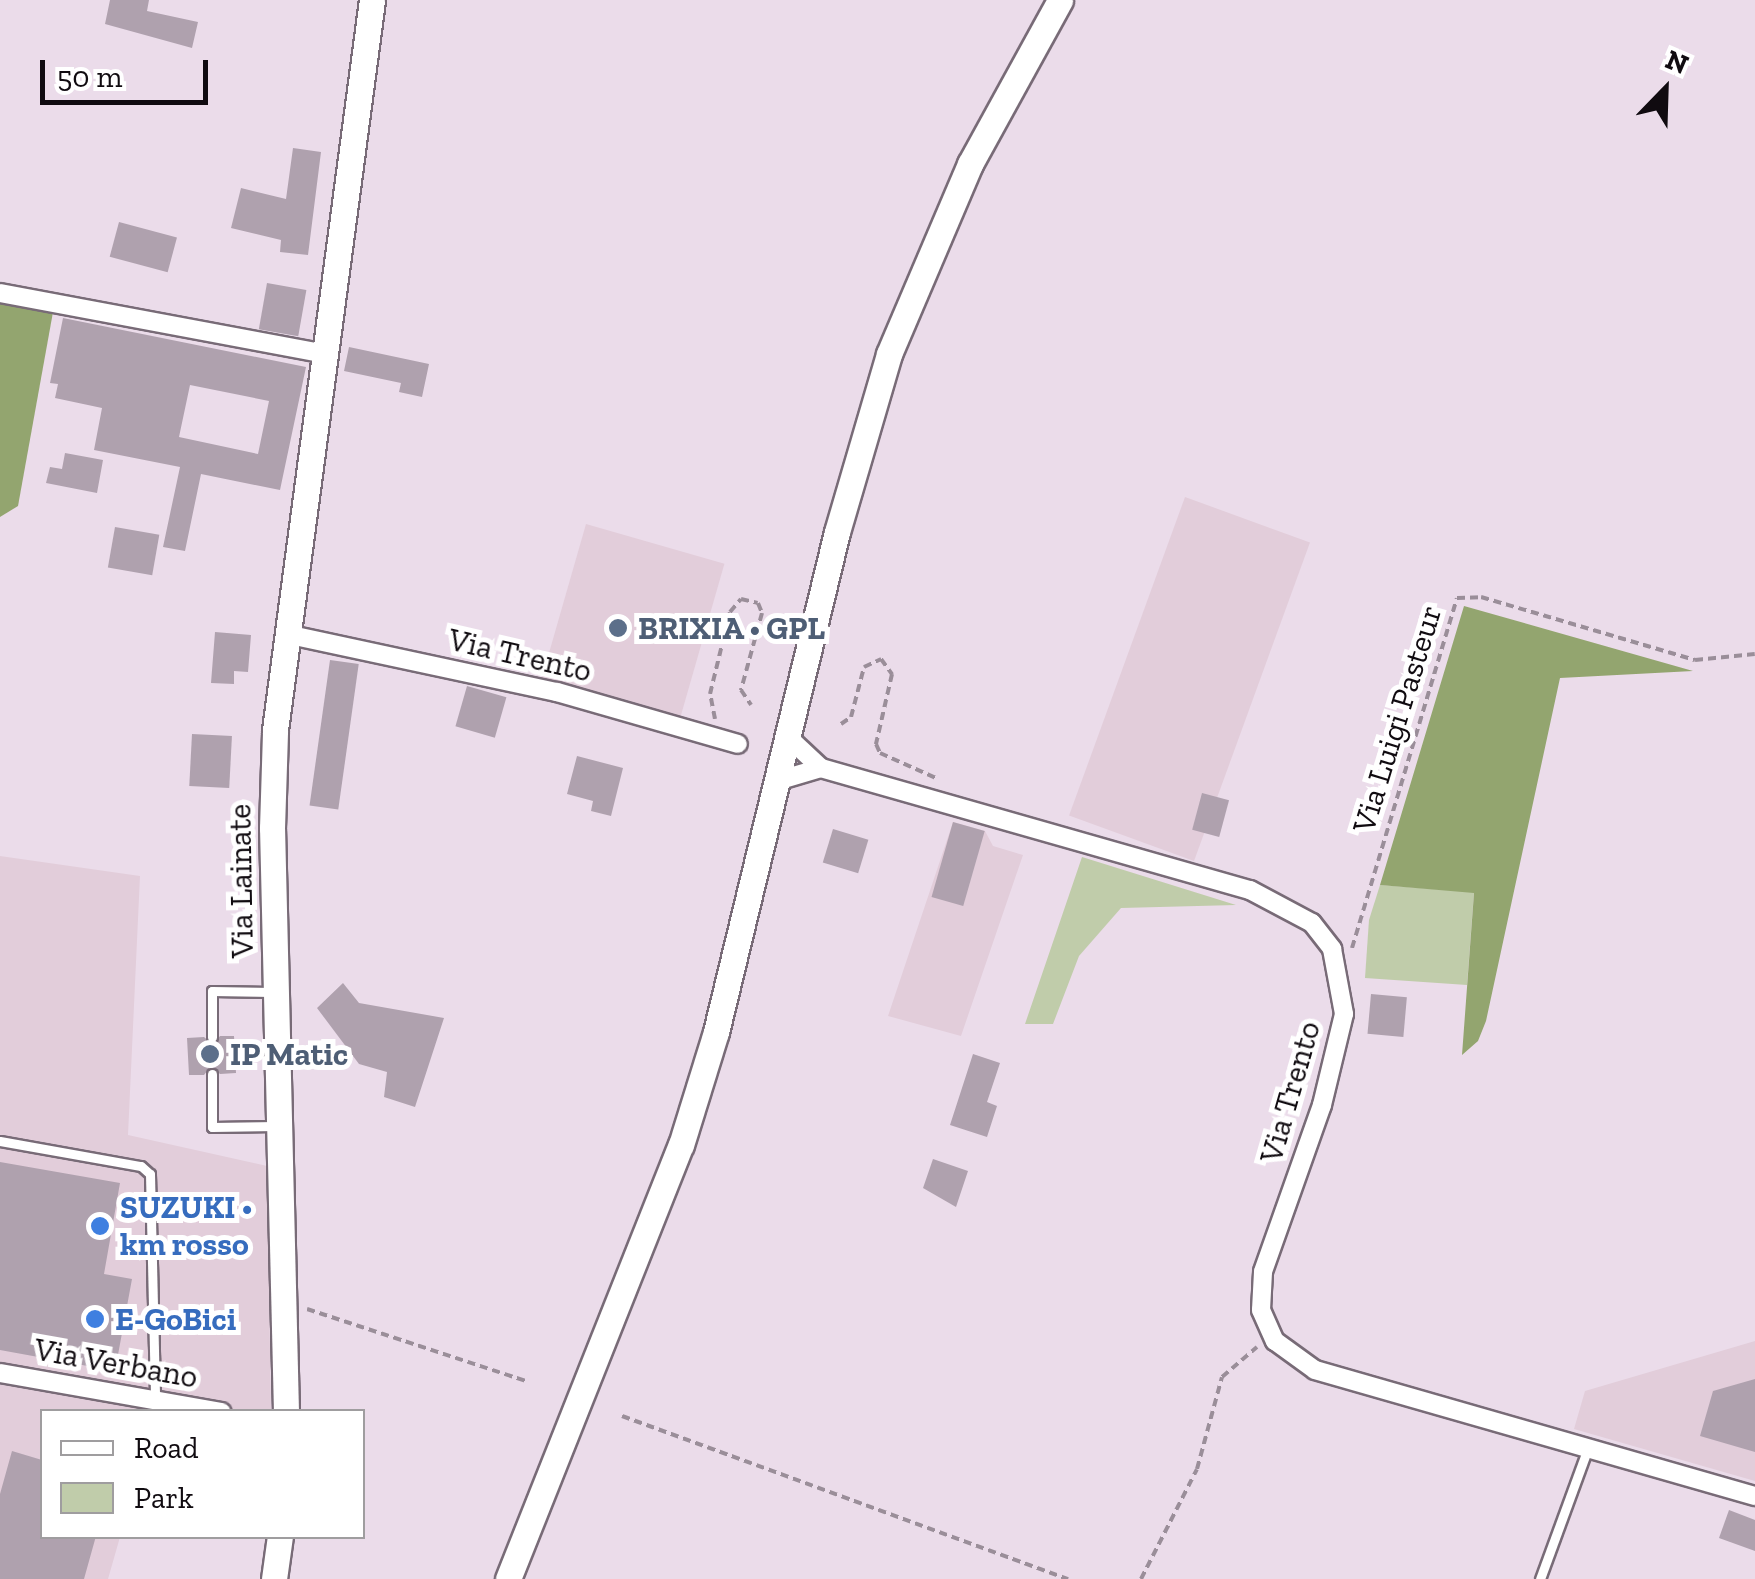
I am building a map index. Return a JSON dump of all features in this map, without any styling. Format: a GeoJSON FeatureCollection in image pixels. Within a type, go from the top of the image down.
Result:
{"type":"FeatureCollection","features":[{"type":"Feature","properties":{"kind":"main road","name":"Via Lainate"},"geometry":{"type":"LineString","coordinates":[[286,1409],[272,828],[286,634],[320,354],[372,0]]}},
{"type":"Feature","properties":{"kind":"main road"},"geometry":{"type":"LineString","coordinates":[[508,1579],[681,1145],[780,780],[837,532],[889,354],[970,164],[1060,0]]}},
{"type":"Feature","properties":{"kind":"main road"},"geometry":{"type":"LineString","coordinates":[[274,1579],[280,1539]]}},
{"type":"Feature","properties":{"kind":"street"},"geometry":{"type":"LineString","coordinates":[[0,292],[320,354]]}},
{"type":"Feature","properties":{"kind":"street","name":"Via Trento"},"geometry":{"type":"LineString","coordinates":[[286,634],[557,692],[738,744]]}},
{"type":"Feature","properties":{"kind":"street"},"geometry":{"type":"LineString","coordinates":[[790,739],[821,768]]}},
{"type":"Feature","properties":{"kind":"street"},"geometry":{"type":"LineString","coordinates":[[780,780],[821,768]]}},
{"type":"Feature","properties":{"kind":"street","name":"Via Trento"},"geometry":{"type":"LineString","coordinates":[[821,768],[1283,904],[1312,923],[1341,976],[1344,1014],[1336,1055],[1263,1272],[1262,1310],[1276,1341]]}},
{"type":"Feature","properties":{"kind":"street"},"geometry":{"type":"LineString","coordinates":[[1276,1341],[1316,1370],[1755,1496]]}},
{"type":"Feature","properties":{"kind":"street","name":"Via Verbano"},"geometry":{"type":"LineString","coordinates":[[0,1373],[205,1409]]}},
{"type":"Feature","properties":{"kind":"lane"},"geometry":{"type":"LineString","coordinates":[[212,1037],[212,991],[275,992]]}},
{"type":"Feature","properties":{"kind":"lane"},"geometry":{"type":"LineString","coordinates":[[212,1074],[212,1127],[278,1126]]}},
{"type":"Feature","properties":{"kind":"lane"},"geometry":{"type":"LineString","coordinates":[[0,1141],[140,1166],[150,1174],[155,1400]]}},
{"type":"Feature","properties":{"kind":"lane"},"geometry":{"type":"LineString","coordinates":[[1540,1579],[1588,1448]]}},
{"type":"Feature","properties":{"kind":"path","name":"Via Luigi Pasteur"},"geometry":{"type":"LineString","coordinates":[[1341,976],[1457,598],[1480,597],[1695,660],[1720,662],[1755,654]]}},
{"type":"Feature","properties":{"kind":"path"},"geometry":{"type":"LineString","coordinates":[[710,736],[710,694],[730,612],[740,599],[758,603],[762,613],[740,690],[752,706]]}},
{"type":"Feature","properties":{"kind":"path"},"geometry":{"type":"LineString","coordinates":[[841,724],[851,717],[864,666],[881,660],[892,674],[876,744],[888,760],[938,777],[936,800]]}},
{"type":"Feature","properties":{"kind":"path"},"geometry":{"type":"LineString","coordinates":[[283,1302],[526,1381]]}},
{"type":"Feature","properties":{"kind":"path"},"geometry":{"type":"LineString","coordinates":[[1141,1579],[1197,1468],[1222,1377],[1236,1359],[1276,1341]]}},
{"type":"Feature","properties":{"kind":"path"},"geometry":{"type":"LineString","coordinates":[[622,1416],[1068,1579]]}},
{"type":"Feature","properties":{"kind":"shaded area"},"geometry":{"type":"Polygon","coordinates":[[[1185,497],[1310,542],[1194,861],[1069,816],[1185,497]]]}},
{"type":"Feature","properties":{"kind":"shaded area"},"geometry":{"type":"Polygon","coordinates":[[[586,524],[724,564],[680,717],[542,678],[586,524]]]}},
{"type":"Feature","properties":{"kind":"shaded area"},"geometry":{"type":"Polygon","coordinates":[[[953,822],[985,831],[993,846],[1023,855],[961,1036],[888,1016],[953,822]]]}},
{"type":"Feature","properties":{"kind":"shaded area"},"geometry":{"type":"Polygon","coordinates":[[[0,856],[140,876],[128,1135],[267,1166],[271,1409],[40,1409],[40,1539],[119,1539],[108,1579],[0,1579],[0,856]]]}},
{"type":"Feature","properties":{"kind":"shaded area"},"geometry":{"type":"Polygon","coordinates":[[[1755,1341],[1755,1481],[1574,1429],[1585,1391],[1755,1341]]]}},
{"type":"Feature","properties":{"kind":"green space"},"geometry":{"type":"Polygon","coordinates":[[[0,302],[53,312],[18,506],[0,517],[0,302]]]}},
{"type":"Feature","properties":{"kind":"green space"},"geometry":{"type":"Polygon","coordinates":[[[1464,606],[1693,671],[1560,678],[1486,1021],[1478,1041],[1462,1055],[1474,893],[1380,885],[1464,606]]]}},
{"type":"Feature","properties":{"kind":"green space"},"geometry":{"type":"Polygon","coordinates":[[[1082,857],[1236,905],[1121,908],[1079,956],[1053,1024],[1025,1024],[1082,857]]]}},
{"type":"Feature","properties":{"kind":"green space"},"geometry":{"type":"Polygon","coordinates":[[[1380,885],[1474,892],[1467,985],[1365,978],[1369,920],[1380,885]]]}},
{"type":"Feature","properties":{"kind":"building"},"geometry":{"type":"Polygon","coordinates":[[[110,0],[149,0],[147,11],[198,22],[192,48],[105,24],[110,0]]]}},
{"type":"Feature","properties":{"kind":"building"},"geometry":{"type":"Polygon","coordinates":[[[293,148],[321,152],[308,255],[280,252],[281,240],[231,228],[241,188],[286,199],[293,148]]]}},
{"type":"Feature","properties":{"kind":"building"},"geometry":{"type":"Polygon","coordinates":[[[119,222],[177,238],[168,272],[110,257],[119,222]]]}},
{"type":"Feature","properties":{"kind":"building"},"geometry":{"type":"Polygon","coordinates":[[[267,283],[306,290],[298,336],[259,329],[267,283]]]}},
{"type":"Feature","properties":{"kind":"building"},"geometry":{"type":"Polygon","coordinates":[[[63,318],[306,367],[280,490],[201,474],[185,551],[163,547],[180,467],[94,450],[102,408],[55,398],[58,384],[50,383],[63,318]],[[190,385],[179,437],[258,454],[269,401],[190,385]]]}},
{"type":"Feature","properties":{"kind":"building"},"geometry":{"type":"Polygon","coordinates":[[[349,347],[429,364],[422,397],[399,392],[401,383],[344,371],[349,347]]]}},
{"type":"Feature","properties":{"kind":"building"},"geometry":{"type":"Polygon","coordinates":[[[65,453],[103,460],[97,493],[46,483],[50,467],[62,469],[65,453]]]}},
{"type":"Feature","properties":{"kind":"building"},"geometry":{"type":"Polygon","coordinates":[[[115,527],[159,535],[152,575],[108,567],[115,527]]]}},
{"type":"Feature","properties":{"kind":"building"},"geometry":{"type":"Polygon","coordinates":[[[215,632],[251,635],[248,672],[234,671],[234,684],[211,683],[215,632]]]}},
{"type":"Feature","properties":{"kind":"building"},"geometry":{"type":"Polygon","coordinates":[[[330,660],[359,664],[338,810],[310,806],[330,660]]]}},
{"type":"Feature","properties":{"kind":"building"},"geometry":{"type":"Polygon","coordinates":[[[467,686],[506,697],[495,738],[455,726],[467,686]]]}},
{"type":"Feature","properties":{"kind":"building"},"geometry":{"type":"Polygon","coordinates":[[[192,734],[232,736],[229,788],[189,786],[192,734]]]}},
{"type":"Feature","properties":{"kind":"building"},"geometry":{"type":"Polygon","coordinates":[[[577,756],[623,768],[611,816],[591,811],[593,801],[567,794],[577,756]]]}},
{"type":"Feature","properties":{"kind":"building"},"geometry":{"type":"Polygon","coordinates":[[[1202,793],[1229,800],[1219,837],[1192,830],[1202,793]]]}},
{"type":"Feature","properties":{"kind":"building"},"geometry":{"type":"Polygon","coordinates":[[[953,822],[985,831],[963,906],[932,897],[953,822]]]}},
{"type":"Feature","properties":{"kind":"building"},"geometry":{"type":"Polygon","coordinates":[[[833,829],[868,840],[858,873],[823,862],[833,829]]]}},
{"type":"Feature","properties":{"kind":"building"},"geometry":{"type":"Polygon","coordinates":[[[343,983],[359,1003],[444,1018],[415,1107],[384,1097],[387,1072],[359,1064],[317,1008],[343,983]]]}},
{"type":"Feature","properties":{"kind":"building"},"geometry":{"type":"Polygon","coordinates":[[[1371,994],[1407,997],[1403,1037],[1368,1034],[1371,994]]]}},
{"type":"Feature","properties":{"kind":"building"},"geometry":{"type":"Polygon","coordinates":[[[220,1036],[234,1036],[236,1073],[220,1074],[211,1066],[204,1075],[189,1075],[187,1038],[204,1037],[213,1045],[220,1036]]]}},
{"type":"Feature","properties":{"kind":"building"},"geometry":{"type":"Polygon","coordinates":[[[973,1054],[1000,1063],[987,1102],[997,1106],[987,1137],[950,1125],[973,1054]]]}},
{"type":"Feature","properties":{"kind":"building"},"geometry":{"type":"Polygon","coordinates":[[[933,1159],[968,1171],[956,1207],[923,1188],[933,1159]]]}},
{"type":"Feature","properties":{"kind":"building"},"geometry":{"type":"Polygon","coordinates":[[[0,1162],[120,1183],[104,1274],[132,1279],[115,1371],[0,1350],[0,1162]]]}},
{"type":"Feature","properties":{"kind":"building"},"geometry":{"type":"Polygon","coordinates":[[[1755,1379],[1755,1452],[1700,1436],[1713,1391],[1755,1379]]]}},
{"type":"Feature","properties":{"kind":"building"},"geometry":{"type":"Polygon","coordinates":[[[12,1451],[40,1459],[40,1539],[95,1539],[84,1579],[0,1579],[0,1494],[12,1451]]]}},
{"type":"Feature","properties":{"kind":"building"},"geometry":{"type":"Polygon","coordinates":[[[1729,1510],[1755,1520],[1755,1551],[1719,1538],[1729,1510]]]}},
{"type":"Feature","properties":{"kind":"place","name":"BRIXIA • GPL"},"geometry":{"type":"Point","coordinates":[618,628]}},
{"type":"Feature","properties":{"kind":"place","name":"IP Matic"},"geometry":{"type":"Point","coordinates":[210,1054]}},
{"type":"Feature","properties":{"kind":"place","name":"SUZUKI • km rosso"},"geometry":{"type":"Point","coordinates":[100,1226]}},
{"type":"Feature","properties":{"kind":"place","name":"E-GoBici"},"geometry":{"type":"Point","coordinates":[95,1319]}}]}
